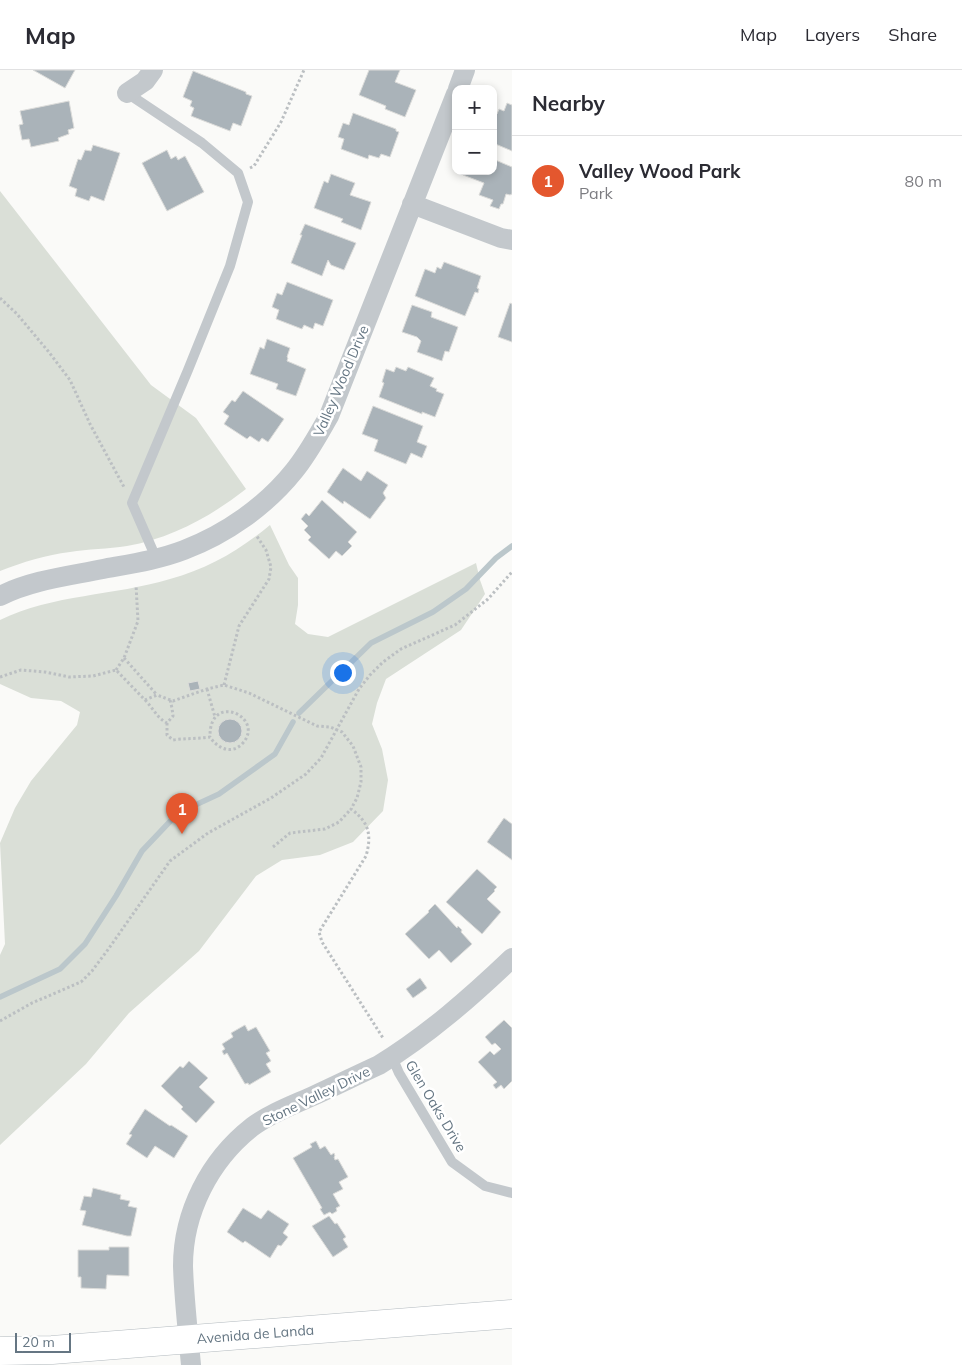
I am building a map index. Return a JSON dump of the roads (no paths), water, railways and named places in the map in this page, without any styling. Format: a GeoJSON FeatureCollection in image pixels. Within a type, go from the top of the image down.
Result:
{"type":"FeatureCollection","features":[{"type":"Feature","properties":{"kind":"street"},"geometry":{"type":"LineString","coordinates":[[128,92],[145,81],[153,70]]}},
{"type":"Feature","properties":{"kind":"street"},"geometry":{"type":"LineString","coordinates":[[459,85],[465,70]]}},
{"type":"Feature","properties":{"kind":"street","name":"Valley Wood Drive"},"geometry":{"type":"LineString","coordinates":[[0,596],[39,582],[156,558],[183,550],[213,537],[245,518],[271,496],[294,472],[314,444],[329,416],[452,104]]}},
{"type":"Feature","properties":{"kind":"street"},"geometry":{"type":"LineString","coordinates":[[412,204],[501,238],[512,240]]}},
{"type":"Feature","properties":{"kind":"street","name":"Stone Valley Drive"},"geometry":{"type":"LineString","coordinates":[[191,1365],[183,1265],[186,1238],[195,1203],[217,1163],[253,1127],[278,1111],[335,1086],[392,1057],[436,1025],[478,990],[512,958]]}},
{"type":"Feature","properties":{"kind":"street","name":"Avenida de Landa"},"geometry":{"type":"LineString","coordinates":[[0,1351],[52,1350],[512,1314]]}},
{"type":"Feature","properties":{"kind":"lane"},"geometry":{"type":"LineString","coordinates":[[128,92],[202,143],[238,173],[248,202],[230,266],[132,503],[156,558]]}},
{"type":"Feature","properties":{"kind":"lane","name":"Glen Oaks Drive"},"geometry":{"type":"LineString","coordinates":[[392,1057],[399,1073],[452,1162],[486,1186],[512,1193]]}},
{"type":"Feature","properties":{"kind":"waterway"},"geometry":{"type":"LineString","coordinates":[[299,713],[371,643],[433,612],[466,589],[496,558],[512,546]]}},
{"type":"Feature","properties":{"kind":"waterway"},"geometry":{"type":"LineString","coordinates":[[0,997],[60,969],[85,944],[142,851],[178,813],[219,794],[275,754],[293,722]]}},
{"type":"Feature","properties":{"kind":"place","name":"Valley Wood Park"},"geometry":{"type":"Point","coordinates":[182,834]}}]}
